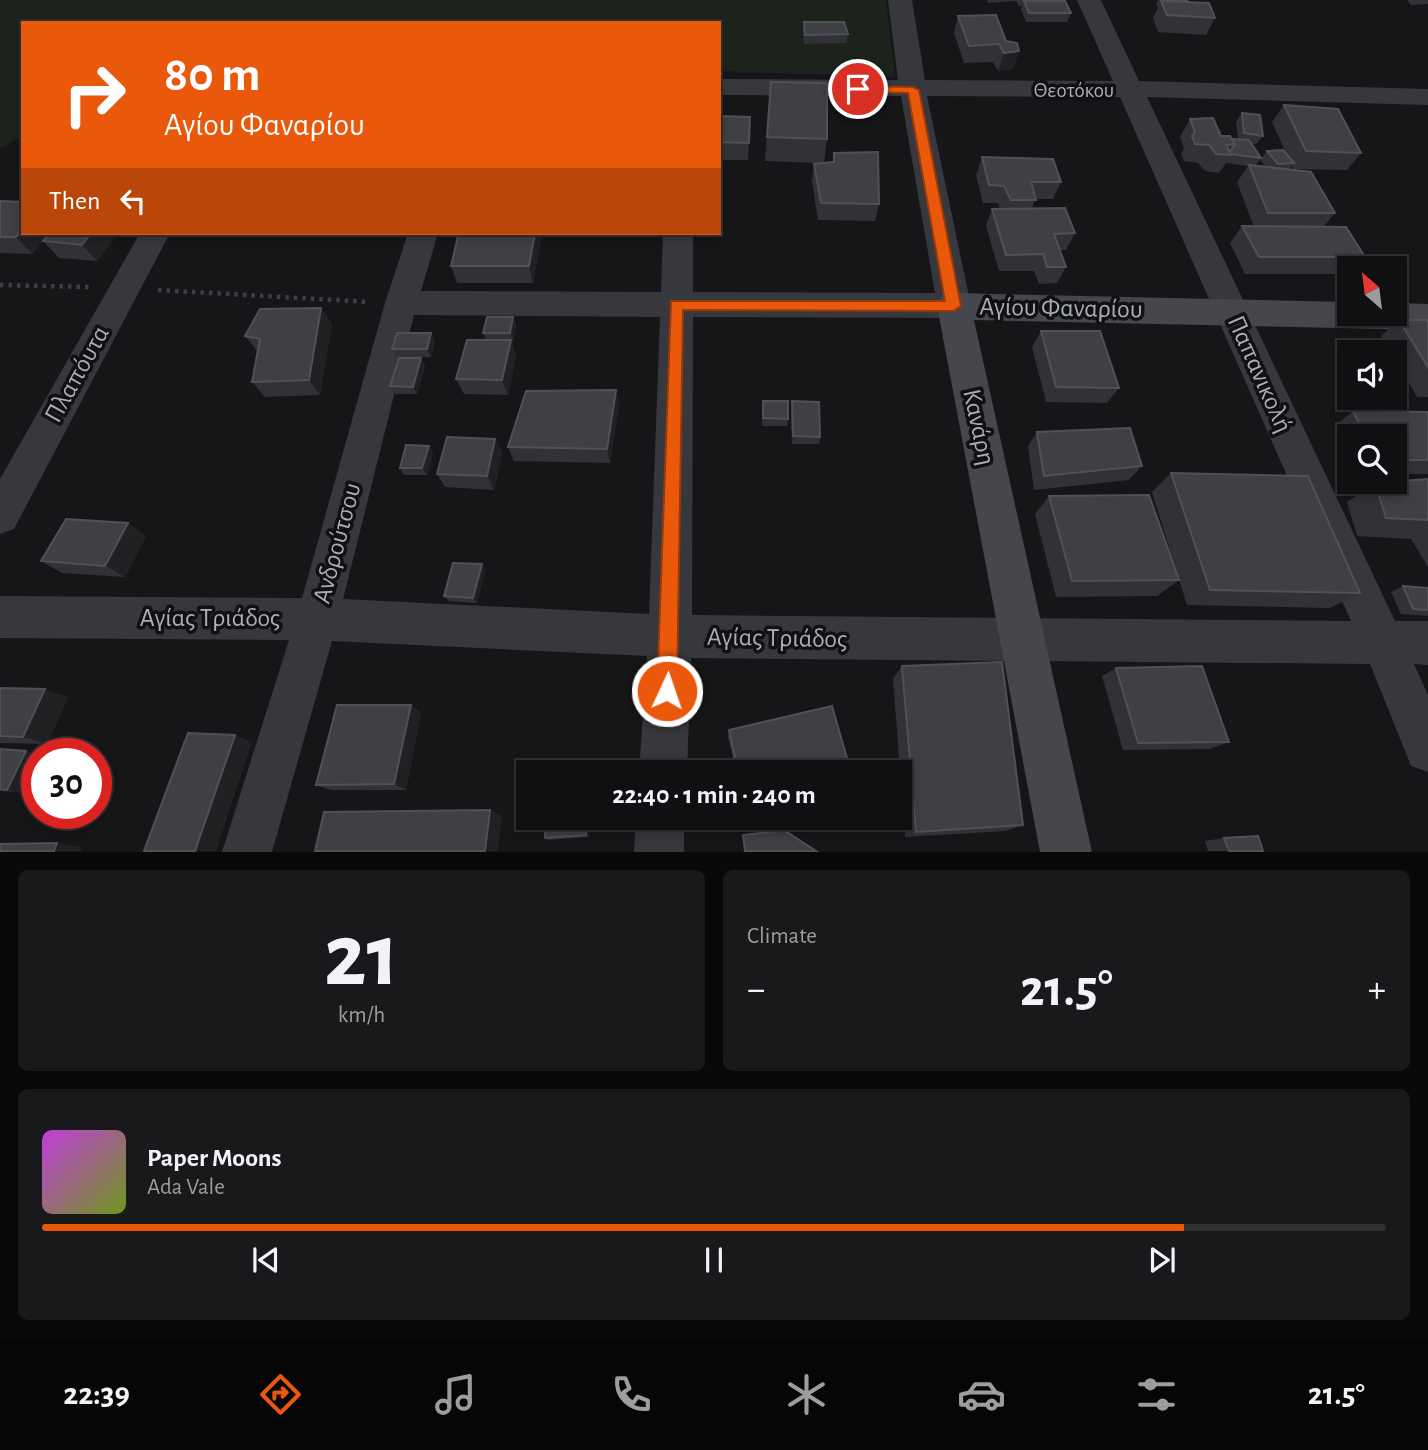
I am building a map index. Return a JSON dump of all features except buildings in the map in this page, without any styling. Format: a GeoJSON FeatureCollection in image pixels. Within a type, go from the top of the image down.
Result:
{"type":"FeatureCollection","features":[{"type":"Feature","properties":{"kind":"street","name":"Κανάρη"},"geometry":{"type":"LineString","coordinates":[[900,0],[913,90],[954,306],[1066,852]]}},
{"type":"Feature","properties":{"kind":"street","name":"Παπανικολή"},"geometry":{"type":"LineString","coordinates":[[1088,0],[1382,641],[1428,749]]}},
{"type":"Feature","properties":{"kind":"street","name":"Θεοτόκου"},"geometry":{"type":"LineString","coordinates":[[721,87],[1128,89],[1428,97]]}},
{"type":"Feature","properties":{"kind":"street","name":"Πλαπόυτα"},"geometry":{"type":"LineString","coordinates":[[0,516],[154,235]]}},
{"type":"Feature","properties":{"kind":"street","name":"Ανδρούτσου"},"geometry":{"type":"LineString","coordinates":[[247,852],[317,619],[401,303],[422,235]]}},
{"type":"Feature","properties":{"kind":"street"},"geometry":{"type":"LineString","coordinates":[[664,760],[670,636],[678,235]]}},
{"type":"Feature","properties":{"kind":"street","name":"Αγίου Φαναρίου"},"geometry":{"type":"LineString","coordinates":[[401,303],[954,306],[1428,317]]}},
{"type":"Feature","properties":{"kind":"street","name":"Αγίας Τριάδος"},"geometry":{"type":"LineString","coordinates":[[0,617],[317,619],[670,636],[1428,643]]}},
{"type":"Feature","properties":{"kind":"street"},"geometry":{"type":"LineString","coordinates":[[659,852],[660,830]]}},
{"type":"Feature","properties":{"kind":"path"},"geometry":{"type":"LineString","coordinates":[[0,285],[124,288],[401,303]]}},
{"type":"Feature","properties":{"kind":"shaded area"},"geometry":{"type":"Polygon","coordinates":[[[0,0],[886,0],[895,77],[721,71],[721,21],[21,21],[21,136],[0,149],[0,0]]]}},
{"type":"Feature","properties":{"kind":"route"},"geometry":{"type":"LineString","coordinates":[[667,691],[676,305],[954,306],[913,90],[858,89]]}}]}
